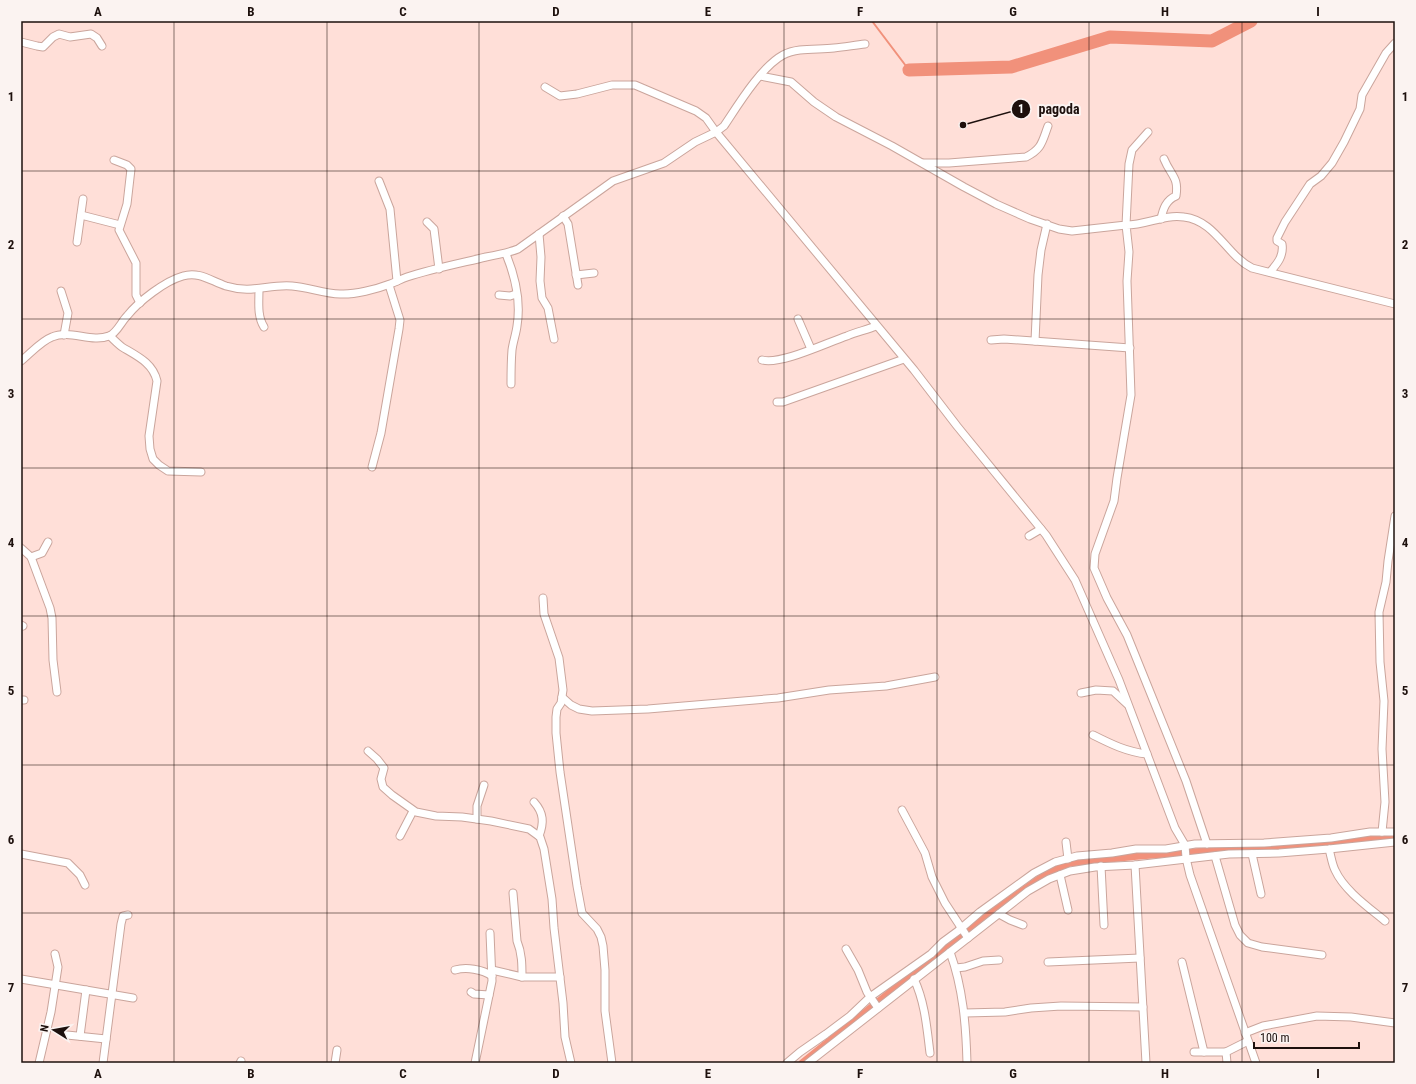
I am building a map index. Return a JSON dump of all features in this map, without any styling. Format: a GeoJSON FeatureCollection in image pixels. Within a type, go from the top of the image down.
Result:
{"type":"FeatureCollection","features":[{"type":"Feature","properties":{"kind":"street"},"geometry":{"type":"LineString","coordinates":[[21,42],[43,47],[53,37],[59,34],[70,37],[91,34],[97,38],[102,46]]}},
{"type":"Feature","properties":{"kind":"street"},"geometry":{"type":"LineString","coordinates":[[1270,272],[1281,258],[1283,249],[1282,244],[1277,241],[1277,238],[1285,222],[1310,184],[1321,176],[1332,163],[1358,116],[1362,95],[1368,82],[1386,52],[1395,43]]}},
{"type":"Feature","properties":{"kind":"street"},"geometry":{"type":"LineString","coordinates":[[21,361],[53,336],[64,335],[100,338],[110,336],[140,303],[169,282],[184,276],[196,274],[225,286],[241,290],[290,286],[306,287],[327,293],[341,294],[360,292],[389,285],[406,277],[486,257],[506,254],[518,249],[613,181],[664,163],[695,142],[716,132],[724,126],[760,76],[783,55],[800,50],[835,48],[865,44]]}},
{"type":"Feature","properties":{"kind":"street"},"geometry":{"type":"LineString","coordinates":[[760,76],[791,82],[814,102],[836,117],[996,204],[1046,224],[1072,231],[1146,224],[1170,216],[1185,217],[1207,225],[1243,264],[1252,268],[1395,304]]}},
{"type":"Feature","properties":{"kind":"street"},"geometry":{"type":"LineString","coordinates":[[545,87],[560,96],[577,94],[612,85],[635,85],[696,112],[706,118],[904,359],[1041,529],[1075,580],[1119,680],[1175,828],[1185,848],[1190,875],[1256,1063]]}},
{"type":"Feature","properties":{"kind":"street"},"geometry":{"type":"LineString","coordinates":[[920,162],[949,163],[1026,157],[1036,152],[1048,126]]}},
{"type":"Feature","properties":{"kind":"street"},"geometry":{"type":"LineString","coordinates":[[1148,132],[1132,150],[1129,164],[1126,225],[1129,252],[1127,281],[1130,348],[1130,396],[1114,501],[1095,554],[1094,568],[1127,635],[1186,781],[1207,844]]}},
{"type":"Feature","properties":{"kind":"street"},"geometry":{"type":"LineString","coordinates":[[1161,219],[1163,210],[1170,199],[1176,196],[1178,187],[1176,180],[1164,159]]}},
{"type":"Feature","properties":{"kind":"street"},"geometry":{"type":"LineString","coordinates":[[114,160],[127,165],[131,169],[127,204],[120,225],[120,230],[136,263],[136,295],[140,303]]}},
{"type":"Feature","properties":{"kind":"street"},"geometry":{"type":"LineString","coordinates":[[379,181],[390,209],[397,281]]}},
{"type":"Feature","properties":{"kind":"street"},"geometry":{"type":"LineString","coordinates":[[77,242],[83,199]]}},
{"type":"Feature","properties":{"kind":"street"},"geometry":{"type":"LineString","coordinates":[[81,215],[120,225]]}},
{"type":"Feature","properties":{"kind":"street"},"geometry":{"type":"LineString","coordinates":[[563,216],[568,224],[578,285]]}},
{"type":"Feature","properties":{"kind":"street"},"geometry":{"type":"LineString","coordinates":[[427,222],[434,229],[439,269]]}},
{"type":"Feature","properties":{"kind":"street"},"geometry":{"type":"LineString","coordinates":[[1035,341],[1038,275],[1046,224]]}},
{"type":"Feature","properties":{"kind":"street"},"geometry":{"type":"LineString","coordinates":[[539,234],[541,257],[540,281],[542,298],[548,308],[554,339]]}},
{"type":"Feature","properties":{"kind":"street"},"geometry":{"type":"LineString","coordinates":[[506,254],[513,271],[518,319],[512,353],[511,384]]}},
{"type":"Feature","properties":{"kind":"street"},"geometry":{"type":"LineString","coordinates":[[576,275],[594,273]]}},
{"type":"Feature","properties":{"kind":"street"},"geometry":{"type":"LineString","coordinates":[[372,467],[382,433],[400,320],[389,285]]}},
{"type":"Feature","properties":{"kind":"street"},"geometry":{"type":"LineString","coordinates":[[259,289],[260,322],[264,327]]}},
{"type":"Feature","properties":{"kind":"street"},"geometry":{"type":"LineString","coordinates":[[62,291],[68,313],[64,335]]}},
{"type":"Feature","properties":{"kind":"street"},"geometry":{"type":"LineString","coordinates":[[499,295],[510,296],[516,294]]}},
{"type":"Feature","properties":{"kind":"street"},"geometry":{"type":"LineString","coordinates":[[798,319],[811,349]]}},
{"type":"Feature","properties":{"kind":"street"},"geometry":{"type":"LineString","coordinates":[[762,360],[767,362],[776,360],[876,326]]}},
{"type":"Feature","properties":{"kind":"street"},"geometry":{"type":"LineString","coordinates":[[110,336],[150,366],[156,373],[157,388],[149,436],[150,449],[153,459],[168,471],[201,472]]}},
{"type":"Feature","properties":{"kind":"street"},"geometry":{"type":"LineString","coordinates":[[991,340],[1004,339],[1130,348]]}},
{"type":"Feature","properties":{"kind":"street"},"geometry":{"type":"LineString","coordinates":[[777,402],[783,402],[904,359]]}},
{"type":"Feature","properties":{"kind":"street"},"geometry":{"type":"LineString","coordinates":[[1382,832],[1385,802],[1382,749],[1384,701],[1379,631],[1380,612],[1387,575],[1395,516]]}},
{"type":"Feature","properties":{"kind":"street"},"geometry":{"type":"LineString","coordinates":[[1029,536],[1041,529]]}},
{"type":"Feature","properties":{"kind":"street"},"geometry":{"type":"LineString","coordinates":[[31,557],[42,553],[48,542]]}},
{"type":"Feature","properties":{"kind":"street"},"geometry":{"type":"LineString","coordinates":[[21,548],[31,557],[39,582],[50,608],[52,618],[53,660],[57,692]]}},
{"type":"Feature","properties":{"kind":"street"},"geometry":{"type":"LineString","coordinates":[[1387,575],[1395,572]]}},
{"type":"Feature","properties":{"kind":"street"},"geometry":{"type":"LineString","coordinates":[[543,598],[544,614],[559,658],[563,690],[556,717],[560,772],[577,886],[582,913],[596,929],[604,946],[606,970],[605,1011],[612,1063]]}},
{"type":"Feature","properties":{"kind":"street"},"geometry":{"type":"LineString","coordinates":[[562,697],[571,706],[592,711],[648,709],[778,698],[829,690],[886,686],[935,677]]}},
{"type":"Feature","properties":{"kind":"street"},"geometry":{"type":"LineString","coordinates":[[1081,693],[1096,690],[1113,691],[1129,706]]}},
{"type":"Feature","properties":{"kind":"street"},"geometry":{"type":"LineString","coordinates":[[1093,735],[1133,753],[1147,754]]}},
{"type":"Feature","properties":{"kind":"street"},"geometry":{"type":"LineString","coordinates":[[368,751],[384,768],[381,779],[383,787],[413,811],[436,816],[477,819],[529,829],[539,836],[544,848],[552,899],[565,1037],[571,1063]]}},
{"type":"Feature","properties":{"kind":"street"},"geometry":{"type":"LineString","coordinates":[[477,819],[477,806],[484,785]]}},
{"type":"Feature","properties":{"kind":"street"},"geometry":{"type":"LineString","coordinates":[[534,802],[542,815],[543,826],[539,836]]}},
{"type":"Feature","properties":{"kind":"street"},"geometry":{"type":"LineString","coordinates":[[902,810],[925,853],[932,877],[945,903],[965,933]]}},
{"type":"Feature","properties":{"kind":"street"},"geometry":{"type":"LineString","coordinates":[[400,836],[413,811]]}},
{"type":"Feature","properties":{"kind":"street"},"geometry":{"type":"LineString","coordinates":[[787,1063],[850,1016],[914,979],[950,952],[980,912],[1034,873],[1055,862],[1077,856],[1136,849],[1185,848],[1207,844],[1299,840],[1395,832]]}},
{"type":"Feature","properties":{"kind":"street"},"geometry":{"type":"LineString","coordinates":[[1066,842],[1068,859]]}},
{"type":"Feature","properties":{"kind":"street"},"geometry":{"type":"LineString","coordinates":[[808,1063],[943,942],[965,933],[999,914],[1028,891],[1049,879],[1070,871],[1101,866],[1135,865],[1229,854],[1238,854],[1253,858],[1395,842]]}},
{"type":"Feature","properties":{"kind":"street"},"geometry":{"type":"LineString","coordinates":[[1329,849],[1335,870],[1345,884],[1359,900],[1385,921]]}},
{"type":"Feature","properties":{"kind":"street"},"geometry":{"type":"LineString","coordinates":[[21,854],[68,864],[80,875],[85,885]]}},
{"type":"Feature","properties":{"kind":"street"},"geometry":{"type":"LineString","coordinates":[[1215,856],[1235,925],[1240,936],[1248,943],[1262,947],[1322,955]]}},
{"type":"Feature","properties":{"kind":"street"},"geometry":{"type":"LineString","coordinates":[[1253,858],[1261,894]]}},
{"type":"Feature","properties":{"kind":"street"},"geometry":{"type":"LineString","coordinates":[[1135,865],[1146,1063]]}},
{"type":"Feature","properties":{"kind":"street"},"geometry":{"type":"LineString","coordinates":[[1101,866],[1104,925]]}},
{"type":"Feature","properties":{"kind":"street"},"geometry":{"type":"LineString","coordinates":[[1060,875],[1068,910]]}},
{"type":"Feature","properties":{"kind":"street"},"geometry":{"type":"LineString","coordinates":[[513,893],[517,941],[520,948],[522,962],[522,977]]}},
{"type":"Feature","properties":{"kind":"street"},"geometry":{"type":"LineString","coordinates":[[999,914],[1023,925]]}},
{"type":"Feature","properties":{"kind":"street"},"geometry":{"type":"LineString","coordinates":[[103,1063],[122,918],[123,916],[128,915]]}},
{"type":"Feature","properties":{"kind":"street"},"geometry":{"type":"LineString","coordinates":[[475,1063],[492,973],[490,933]]}},
{"type":"Feature","properties":{"kind":"street"},"geometry":{"type":"LineString","coordinates":[[846,949],[874,1003]]}},
{"type":"Feature","properties":{"kind":"street"},"geometry":{"type":"LineString","coordinates":[[950,952],[956,968],[965,1013],[967,1063]]}},
{"type":"Feature","properties":{"kind":"street"},"geometry":{"type":"LineString","coordinates":[[39,1063],[51,1012],[58,967],[55,954]]}},
{"type":"Feature","properties":{"kind":"street"},"geometry":{"type":"LineString","coordinates":[[1048,962],[1140,958]]}},
{"type":"Feature","properties":{"kind":"street"},"geometry":{"type":"LineString","coordinates":[[956,968],[965,967],[983,961],[999,960]]}},
{"type":"Feature","properties":{"kind":"street"},"geometry":{"type":"LineString","coordinates":[[1182,962],[1204,1052]]}},
{"type":"Feature","properties":{"kind":"street"},"geometry":{"type":"LineString","coordinates":[[455,970],[469,968],[473,970],[522,977],[560,978]]}},
{"type":"Feature","properties":{"kind":"street"},"geometry":{"type":"LineString","coordinates":[[21,979],[132,998]]}},
{"type":"Feature","properties":{"kind":"street"},"geometry":{"type":"LineString","coordinates":[[914,979],[918,987],[925,1016],[930,1053]]}},
{"type":"Feature","properties":{"kind":"street"},"geometry":{"type":"LineString","coordinates":[[80,1036],[86,990]]}},
{"type":"Feature","properties":{"kind":"street"},"geometry":{"type":"LineString","coordinates":[[472,994],[488,997]]}},
{"type":"Feature","properties":{"kind":"street"},"geometry":{"type":"LineString","coordinates":[[965,1013],[1005,1012],[1031,1008],[1061,1006],[1143,1007]]}},
{"type":"Feature","properties":{"kind":"street"},"geometry":{"type":"LineString","coordinates":[[1245,1033],[1264,1026],[1317,1016],[1351,1017],[1395,1023]]}},
{"type":"Feature","properties":{"kind":"street"},"geometry":{"type":"LineString","coordinates":[[67,1035],[106,1039]]}},
{"type":"Feature","properties":{"kind":"street"},"geometry":{"type":"LineString","coordinates":[[1194,1052],[1226,1052],[1248,1040]]}},
{"type":"Feature","properties":{"kind":"street"},"geometry":{"type":"LineString","coordinates":[[335,1063],[337,1050]]}},
{"type":"Feature","properties":{"kind":"street"},"geometry":{"type":"LineString","coordinates":[[1226,1052],[1227,1063]]}},
{"type":"Feature","properties":{"kind":"waterway"},"geometry":{"type":"LineString","coordinates":[[872,21],[909,70]]}},
{"type":"Feature","properties":{"kind":"waterway"},"geometry":{"type":"LineString","coordinates":[[909,70],[1011,67],[1110,37],[1212,41],[1251,21]]}},
{"type":"Feature","properties":{"kind":"waterway"},"geometry":{"type":"LineString","coordinates":[[802,1063],[970,928],[1050,871],[1070,863],[1139,856],[1395,837]]}},
{"type":"Feature","properties":{"kind":"place","name":"pagoda"},"geometry":{"type":"Point","coordinates":[963,125]}}]}
